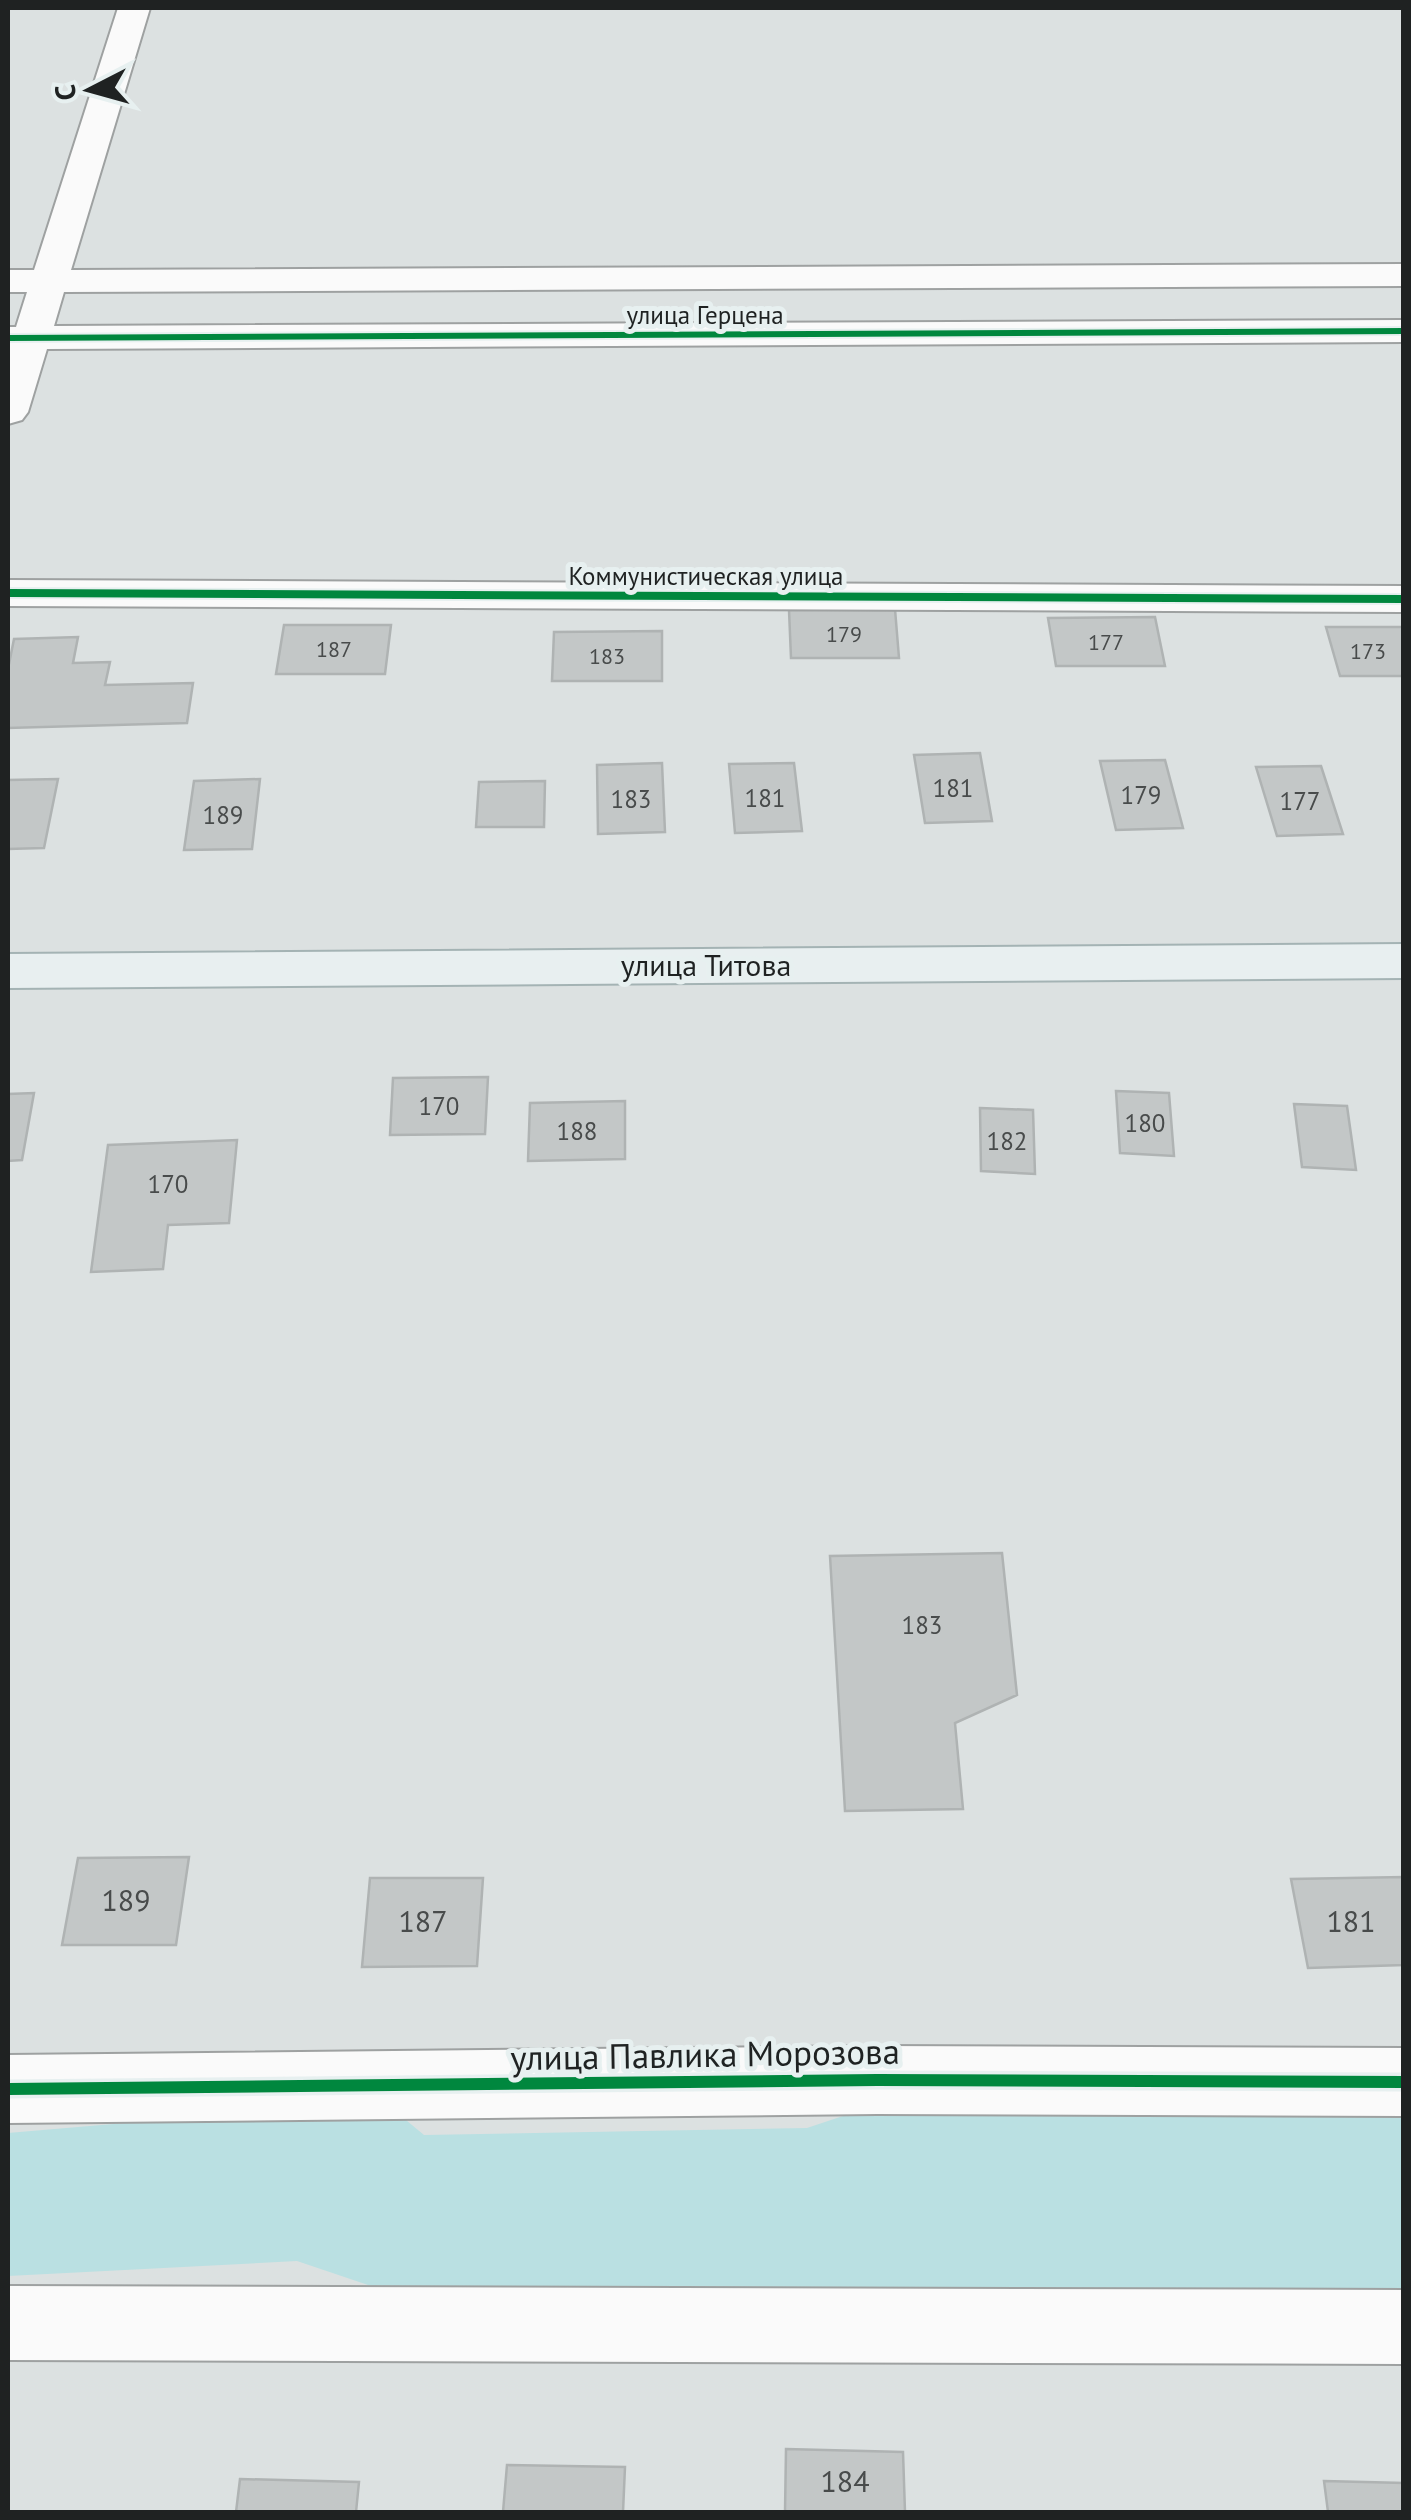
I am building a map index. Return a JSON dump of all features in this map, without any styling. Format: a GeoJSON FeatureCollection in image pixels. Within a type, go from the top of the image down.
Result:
{"type":"FeatureCollection","features":[{"type":"Feature","properties":{"kind":"main road","name":"улица Титова"},"geometry":{"type":"LineString","coordinates":[[8,971],[1404,961]]}},
{"type":"Feature","properties":{"kind":"street"},"geometry":{"type":"LineString","coordinates":[[8,412],[19,338],[47,280],[134,8]]}},
{"type":"Feature","properties":{"kind":"street","name":"улица Герцена"},"geometry":{"type":"LineString","coordinates":[[8,281],[1404,275]]}},
{"type":"Feature","properties":{"kind":"street","name":"улица Герцена"},"geometry":{"type":"LineString","coordinates":[[19,338],[1404,331]]}},
{"type":"Feature","properties":{"kind":"street","name":"Коммунистическая улица"},"geometry":{"type":"LineString","coordinates":[[8,592],[1404,598]]}},
{"type":"Feature","properties":{"kind":"street","name":"улица Павлика Морозова"},"geometry":{"type":"LineString","coordinates":[[8,2089],[857,2080],[1404,2082]]}},
{"type":"Feature","properties":{"kind":"street"},"geometry":{"type":"LineString","coordinates":[[8,2323],[1404,2327]]}},
{"type":"Feature","properties":{"kind":"shaded area"},"geometry":{"type":"Polygon","coordinates":[[[383,2101],[424,2135],[807,2128],[864,2109],[1403,2109],[1403,2306],[374,2287],[297,2261],[8,2276],[8,2133],[383,2101]]]}},
{"type":"Feature","properties":{"kind":"building"},"geometry":{"type":"Polygon","coordinates":[[[895,609],[899,658],[791,658],[789,610],[895,609]]]}},
{"type":"Feature","properties":{"kind":"building"},"geometry":{"type":"Polygon","coordinates":[[[1155,617],[1165,666],[1056,666],[1048,618],[1155,617]]]}},
{"type":"Feature","properties":{"kind":"building"},"geometry":{"type":"Polygon","coordinates":[[[284,625],[391,625],[385,674],[276,674],[284,625]]]}},
{"type":"Feature","properties":{"kind":"building"},"geometry":{"type":"Polygon","coordinates":[[[1326,627],[1404,627],[1404,676],[1340,676],[1326,627]]]}},
{"type":"Feature","properties":{"kind":"building"},"geometry":{"type":"Polygon","coordinates":[[[662,631],[662,681],[552,681],[554,632],[662,631]]]}},
{"type":"Feature","properties":{"kind":"building"},"geometry":{"type":"Polygon","coordinates":[[[78,637],[73,663],[110,662],[105,685],[193,683],[187,723],[8,728],[8,669],[14,639],[78,637]]]}},
{"type":"Feature","properties":{"kind":"building"},"geometry":{"type":"Polygon","coordinates":[[[980,753],[992,821],[925,823],[914,755],[980,753]]]}},
{"type":"Feature","properties":{"kind":"building"},"geometry":{"type":"Polygon","coordinates":[[[1165,760],[1183,828],[1116,830],[1100,761],[1165,760]]]}},
{"type":"Feature","properties":{"kind":"building"},"geometry":{"type":"Polygon","coordinates":[[[662,763],[665,832],[598,834],[597,765],[662,763]]]}},
{"type":"Feature","properties":{"kind":"building"},"geometry":{"type":"Polygon","coordinates":[[[794,763],[802,831],[735,833],[729,764],[794,763]]]}},
{"type":"Feature","properties":{"kind":"building"},"geometry":{"type":"Polygon","coordinates":[[[1321,766],[1343,834],[1277,836],[1256,767],[1321,766]]]}},
{"type":"Feature","properties":{"kind":"building"},"geometry":{"type":"Polygon","coordinates":[[[58,779],[44,848],[8,849],[8,780],[58,779]]]}},
{"type":"Feature","properties":{"kind":"building"},"geometry":{"type":"Polygon","coordinates":[[[260,779],[252,849],[184,850],[194,781],[260,779]]]}},
{"type":"Feature","properties":{"kind":"building"},"geometry":{"type":"Polygon","coordinates":[[[545,781],[544,827],[476,827],[479,782],[545,781]]]}},
{"type":"Feature","properties":{"kind":"building"},"geometry":{"type":"Polygon","coordinates":[[[488,1077],[485,1134],[390,1135],[393,1078],[488,1077]]]}},
{"type":"Feature","properties":{"kind":"building"},"geometry":{"type":"Polygon","coordinates":[[[1116,1091],[1169,1093],[1174,1156],[1120,1153],[1116,1091]]]}},
{"type":"Feature","properties":{"kind":"building"},"geometry":{"type":"Polygon","coordinates":[[[34,1093],[22,1160],[8,1161],[8,1094],[34,1093]]]}},
{"type":"Feature","properties":{"kind":"building"},"geometry":{"type":"Polygon","coordinates":[[[625,1101],[625,1159],[528,1161],[530,1103],[625,1101]]]}},
{"type":"Feature","properties":{"kind":"building"},"geometry":{"type":"Polygon","coordinates":[[[1294,1104],[1347,1106],[1356,1170],[1302,1167],[1294,1104]]]}},
{"type":"Feature","properties":{"kind":"building"},"geometry":{"type":"Polygon","coordinates":[[[980,1108],[1033,1110],[1035,1174],[981,1171],[980,1108]]]}},
{"type":"Feature","properties":{"kind":"building"},"geometry":{"type":"Polygon","coordinates":[[[237,1140],[229,1223],[168,1225],[163,1269],[91,1272],[108,1145],[237,1140]]]}},
{"type":"Feature","properties":{"kind":"building"},"geometry":{"type":"Polygon","coordinates":[[[1002,1553],[1017,1695],[955,1723],[963,1809],[845,1811],[830,1556],[1002,1553]]]}},
{"type":"Feature","properties":{"kind":"building"},"geometry":{"type":"Polygon","coordinates":[[[189,1857],[176,1945],[62,1945],[78,1858],[189,1857]]]}},
{"type":"Feature","properties":{"kind":"building"},"geometry":{"type":"Polygon","coordinates":[[[1404,1877],[1404,1965],[1308,1968],[1291,1879],[1404,1877]]]}},
{"type":"Feature","properties":{"kind":"building"},"geometry":{"type":"Polygon","coordinates":[[[370,1878],[483,1878],[477,1966],[362,1967],[370,1878]]]}},
{"type":"Feature","properties":{"kind":"building"},"geometry":{"type":"Polygon","coordinates":[[[786,2449],[903,2452],[905,2512],[785,2512],[786,2449]]]}},
{"type":"Feature","properties":{"kind":"building"},"geometry":{"type":"Polygon","coordinates":[[[507,2465],[625,2467],[623,2512],[503,2512],[507,2465]]]}},
{"type":"Feature","properties":{"kind":"building"},"geometry":{"type":"Polygon","coordinates":[[[240,2479],[359,2482],[356,2512],[236,2512],[240,2479]]]}},
{"type":"Feature","properties":{"kind":"building"},"geometry":{"type":"Polygon","coordinates":[[[1324,2481],[1404,2483],[1404,2512],[1328,2512],[1324,2481]]]}},
{"type":"Feature","properties":{"kind":"cycle path"},"geometry":{"type":"LineString","coordinates":[[8,338],[1404,331]]}},
{"type":"Feature","properties":{"kind":"cycle path"},"geometry":{"type":"LineString","coordinates":[[8,593],[1404,599]]}},
{"type":"Feature","properties":{"kind":"cycle path"},"geometry":{"type":"LineString","coordinates":[[8,2089],[877,2080],[1404,2082]]}}]}
